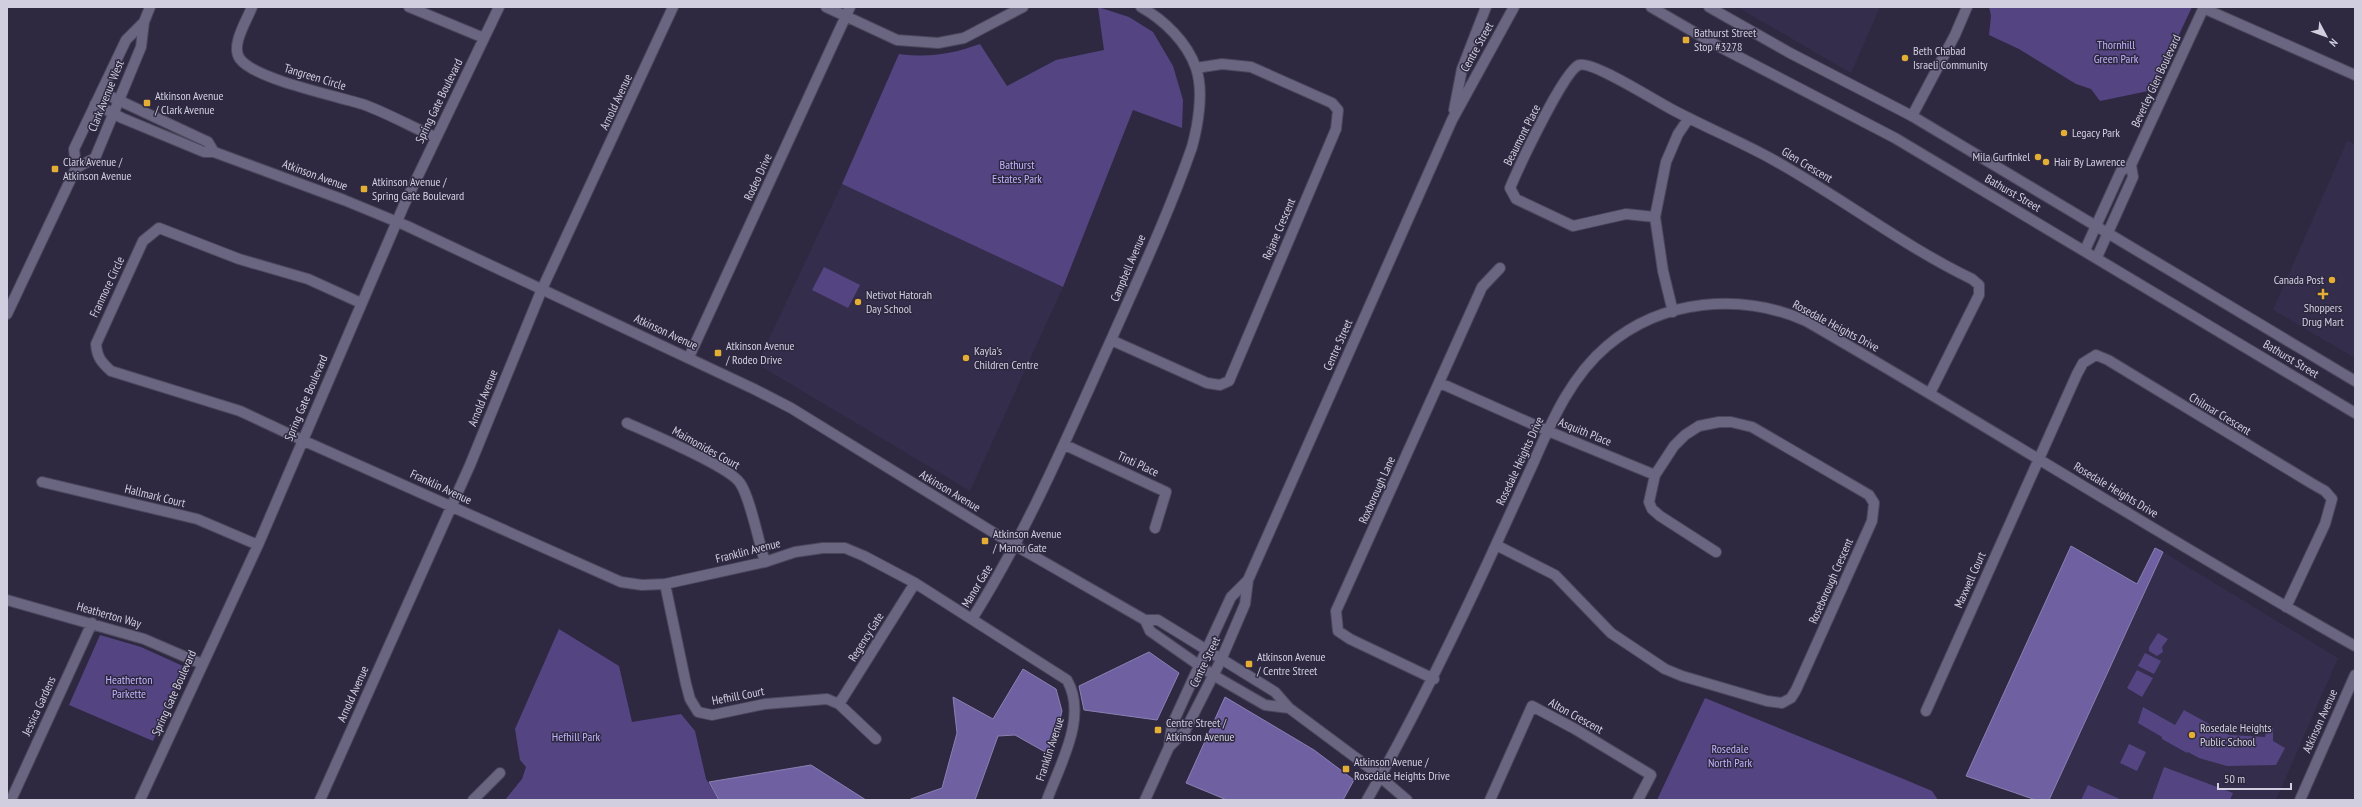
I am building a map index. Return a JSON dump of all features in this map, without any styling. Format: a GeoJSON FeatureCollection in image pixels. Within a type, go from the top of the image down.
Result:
{"type":"FeatureCollection","features":[{"type":"Feature","properties":{"kind":"street","name":"Clark Avenue West"},"geometry":{"type":"LineString","coordinates":[[76,168],[95,158],[141,47],[144,22],[150,7]]}},
{"type":"Feature","properties":{"kind":"street","name":"Tangreen Circle"},"geometry":{"type":"LineString","coordinates":[[252,7],[237,50],[240,58],[249,67],[298,85],[366,106],[435,137]]}},
{"type":"Feature","properties":{"kind":"street"},"geometry":{"type":"LineString","coordinates":[[410,7],[484,38]]}},
{"type":"Feature","properties":{"kind":"street","name":"Spring Gate Boulevard"},"geometry":{"type":"LineString","coordinates":[[140,800],[258,545],[397,221],[435,137],[498,7]]}},
{"type":"Feature","properties":{"kind":"street","name":"Arnold Avenue"},"geometry":{"type":"LineString","coordinates":[[320,800],[452,506],[542,289],[673,7]]}},
{"type":"Feature","properties":{"kind":"street"},"geometry":{"type":"LineString","coordinates":[[826,7],[848,12],[897,40],[938,43],[964,38],[1017,8]]}},
{"type":"Feature","properties":{"kind":"street","name":"Campbell Avenue"},"geometry":{"type":"LineString","coordinates":[[1016,546],[1064,445],[1111,340],[1192,147],[1198,123],[1199,104],[1196,68],[1183,44],[1160,18],[1142,7]]}},
{"type":"Feature","properties":{"kind":"street","name":"Centre Street"},"geometry":{"type":"LineString","coordinates":[[1452,120],[1462,69],[1486,7]]}},
{"type":"Feature","properties":{"kind":"street","name":"Centre Street"},"geometry":{"type":"LineString","coordinates":[[1169,747],[1185,731],[1221,660],[1245,604],[1248,580],[1452,120],[1514,7]]}},
{"type":"Feature","properties":{"kind":"street","name":"Bathurst Street"},"geometry":{"type":"LineString","coordinates":[[1652,7],[1718,46],[1895,138],[2097,257],[2355,413]]}},
{"type":"Feature","properties":{"kind":"street","name":"Bathurst Street"},"geometry":{"type":"LineString","coordinates":[[1709,7],[1790,53],[1912,116],[2355,381]]}},
{"type":"Feature","properties":{"kind":"street"},"geometry":{"type":"LineString","coordinates":[[1912,116],[1955,35],[1966,7]]}},
{"type":"Feature","properties":{"kind":"street"},"geometry":{"type":"LineString","coordinates":[[2204,8],[2355,75]]}},
{"type":"Feature","properties":{"kind":"street","name":"Beverley Glen Boulevard"},"geometry":{"type":"LineString","coordinates":[[2097,257],[2133,177],[2131,166],[2204,8]]}},
{"type":"Feature","properties":{"kind":"street","name":"Rodeo Drive"},"geometry":{"type":"LineString","coordinates":[[689,357],[848,12]]}},
{"type":"Feature","properties":{"kind":"street","name":"Clark Avenue West"},"geometry":{"type":"LineString","coordinates":[[7,314],[76,168],[74,149],[95,104],[126,40],[144,22]]}},
{"type":"Feature","properties":{"kind":"street","name":"Rejane Crescent"},"geometry":{"type":"LineString","coordinates":[[1111,340],[1207,383],[1220,384],[1229,381],[1336,130],[1338,110],[1332,103],[1251,67],[1222,64],[1196,68]]}},
{"type":"Feature","properties":{"kind":"street","name":"Beaumont Place"},"geometry":{"type":"LineString","coordinates":[[1655,217],[1626,214],[1610,216],[1579,227],[1573,226],[1516,199],[1510,188],[1548,110],[1570,73],[1578,65],[1586,64],[1599,70],[1689,118]]}},
{"type":"Feature","properties":{"kind":"street","name":"Atkinson Avenue"},"geometry":{"type":"LineString","coordinates":[[101,92],[208,142],[214,152]]}},
{"type":"Feature","properties":{"kind":"street","name":"Atkinson Avenue"},"geometry":{"type":"LineString","coordinates":[[95,104],[113,114],[204,152],[214,152],[397,221],[689,357],[790,408],[1016,546],[1145,620],[1158,620],[1275,692],[1289,708],[1407,800]]}},
{"type":"Feature","properties":{"kind":"street"},"geometry":{"type":"LineString","coordinates":[[1673,312],[1663,271],[1655,217],[1666,162],[1678,134],[1689,118]]}},
{"type":"Feature","properties":{"kind":"street","name":"Glen Crescent"},"geometry":{"type":"LineString","coordinates":[[1689,118],[1770,158],[1972,279],[1978,285],[1979,295],[1930,393]]}},
{"type":"Feature","properties":{"kind":"street","name":"Beverley Glen Boulevard"},"geometry":{"type":"LineString","coordinates":[[2085,250],[2121,171],[2131,166]]}},
{"type":"Feature","properties":{"kind":"street","name":"Franmore Circle"},"geometry":{"type":"LineString","coordinates":[[302,440],[240,411],[111,371],[100,361],[96,344],[143,241],[159,228],[239,259],[308,279],[361,303]]}},
{"type":"Feature","properties":{"kind":"street","name":"Roxborough Lane"},"geometry":{"type":"LineString","coordinates":[[1434,679],[1350,640],[1338,631],[1335,620],[1336,611],[1482,287],[1500,268]]}},
{"type":"Feature","properties":{"kind":"street","name":"Rosedale Heights Drive"},"geometry":{"type":"LineString","coordinates":[[1367,800],[1434,679],[1564,398],[1606,346],[1650,318],[1717,302],[1754,305],[1788,313],[1930,393],[2286,607],[2355,646]]}},
{"type":"Feature","properties":{"kind":"street","name":"Chilmar Crescent"},"geometry":{"type":"LineString","coordinates":[[2038,459],[2083,363],[2096,355],[2108,360],[2325,491],[2332,499],[2325,524],[2286,607]]}},
{"type":"Feature","properties":{"kind":"street","name":"Asquith Place"},"geometry":{"type":"LineString","coordinates":[[1440,383],[1548,431],[1655,475]]}},
{"type":"Feature","properties":{"kind":"street","name":"Roseborough Crescent"},"geometry":{"type":"LineString","coordinates":[[1496,545],[1555,575],[1611,633],[1665,669],[1682,676],[1768,701],[1782,703],[1791,698],[1796,690],[1872,521],[1874,503],[1869,495],[1752,427],[1731,422],[1699,426],[1685,435],[1674,446],[1655,475],[1648,502],[1652,509],[1716,552]]}},
{"type":"Feature","properties":{"kind":"street","name":"Maimonides Court"},"geometry":{"type":"LineString","coordinates":[[627,423],[676,444],[735,476],[744,490],[764,562]]}},
{"type":"Feature","properties":{"kind":"street","name":"Franklin Avenue"},"geometry":{"type":"LineString","coordinates":[[302,440],[621,582],[642,585],[665,584],[764,562],[795,552],[823,548],[846,548],[864,556],[914,583],[1061,674],[1072,688],[1076,711],[1072,731],[1047,800]]}},
{"type":"Feature","properties":{"kind":"street","name":"Tinti Place"},"geometry":{"type":"LineString","coordinates":[[1064,445],[1166,492],[1155,528]]}},
{"type":"Feature","properties":{"kind":"street","name":"Maxwell Court"},"geometry":{"type":"LineString","coordinates":[[1926,711],[2038,459]]}},
{"type":"Feature","properties":{"kind":"street","name":"Hallmark Court"},"geometry":{"type":"LineString","coordinates":[[42,482],[197,520],[258,545]]}},
{"type":"Feature","properties":{"kind":"street","name":"Manor Gate"},"geometry":{"type":"LineString","coordinates":[[972,619],[1016,546]]}},
{"type":"Feature","properties":{"kind":"street","name":"Centre Street"},"geometry":{"type":"LineString","coordinates":[[1145,800],[1169,747],[1172,725],[1206,650],[1231,597],[1248,580]]}},
{"type":"Feature","properties":{"kind":"street","name":"Regency Gate"},"geometry":{"type":"LineString","coordinates":[[839,704],[914,583]]}},
{"type":"Feature","properties":{"kind":"street","name":"Hefhill Court"},"geometry":{"type":"LineString","coordinates":[[665,584],[686,684],[690,699],[698,712],[712,715],[764,704],[827,699],[839,704],[876,739]]}},
{"type":"Feature","properties":{"kind":"street","name":"Heatherton Way"},"geometry":{"type":"LineString","coordinates":[[7,600],[144,639],[202,664]]}},
{"type":"Feature","properties":{"kind":"street","name":"Atkinson Avenue"},"geometry":{"type":"LineString","coordinates":[[1145,620],[1150,631],[1213,675],[1265,705],[1289,708]]}},
{"type":"Feature","properties":{"kind":"street","name":"Jessica Gardens"},"geometry":{"type":"LineString","coordinates":[[11,800],[92,623]]}},
{"type":"Feature","properties":{"kind":"street","name":"Atkinson Avenue"},"geometry":{"type":"LineString","coordinates":[[2300,800],[2355,675]]}},
{"type":"Feature","properties":{"kind":"street","name":"Alton Crescent"},"geometry":{"type":"LineString","coordinates":[[1490,800],[1532,706],[1575,729],[1651,775],[1638,800]]}},
{"type":"Feature","properties":{"kind":"street"},"geometry":{"type":"LineString","coordinates":[[473,800],[500,773]]}},
{"type":"Feature","properties":{"kind":"shaded area"},"geometry":{"type":"Polygon","coordinates":[[[1737,7],[1880,7],[1851,73],[1737,7]]]}},
{"type":"Feature","properties":{"kind":"shaded area"},"geometry":{"type":"Polygon","coordinates":[[[2347,141],[2355,144],[2355,358],[2273,310],[2347,141]]]}},
{"type":"Feature","properties":{"kind":"shaded area"},"geometry":{"type":"Polygon","coordinates":[[[842,184],[1063,287],[970,491],[757,364],[842,184]]]}},
{"type":"Feature","properties":{"kind":"shaded area"},"geometry":{"type":"Polygon","coordinates":[[[2071,546],[2137,584],[2155,548],[2163,552],[2049,800],[2036,800],[1966,776],[2071,546]]]}},
{"type":"Feature","properties":{"kind":"shaded area","name":"Rosedale Heights Public School"},"geometry":{"type":"Polygon","coordinates":[[[2163,552],[2338,658],[2276,800],[2049,800],[2163,552]]]}},
{"type":"Feature","properties":{"kind":"shaded area"},"geometry":{"type":"Polygon","coordinates":[[[1149,652],[1179,673],[1157,720],[1084,710],[1079,686],[1149,652]]]}},
{"type":"Feature","properties":{"kind":"shaded area"},"geometry":{"type":"Polygon","coordinates":[[[1023,669],[1056,689],[1062,711],[1058,727],[1047,753],[1015,735],[998,736],[975,800],[908,800],[942,788],[957,733],[953,697],[993,719],[1023,669]]]}},
{"type":"Feature","properties":{"kind":"shaded area"},"geometry":{"type":"Polygon","coordinates":[[[1225,697],[1314,750],[1354,780],[1343,800],[1227,800],[1186,783],[1225,697]]]}},
{"type":"Feature","properties":{"kind":"shaded area"},"geometry":{"type":"Polygon","coordinates":[[[811,765],[866,800],[719,800],[709,782],[811,765]]]}},
{"type":"Feature","properties":{"kind":"green space","name":"Bathurst Estates Park"},"geometry":{"type":"Polygon","coordinates":[[[1098,7],[1129,17],[1153,32],[1173,66],[1183,100],[1182,128],[1133,110],[1063,287],[842,184],[899,54],[920,56],[950,53],[980,44],[1007,86],[1056,60],[1104,50],[1098,7]]]}},
{"type":"Feature","properties":{"kind":"green space","name":"Thornhill Green Park"},"geometry":{"type":"Polygon","coordinates":[[[1989,7],[2192,7],[2153,90],[2100,101],[2091,89],[2076,84],[2019,49],[1989,35],[1991,16],[1989,7]]]}},
{"type":"Feature","properties":{"kind":"green space"},"geometry":{"type":"Polygon","coordinates":[[[824,267],[860,285],[848,308],[812,290],[824,267]]]}},
{"type":"Feature","properties":{"kind":"green space","name":"Hefhill Park"},"geometry":{"type":"Polygon","coordinates":[[[559,629],[619,666],[632,722],[681,714],[695,731],[706,779],[719,800],[505,800],[522,779],[526,767],[520,760],[515,729],[559,629]]]}},
{"type":"Feature","properties":{"kind":"green space"},"geometry":{"type":"Polygon","coordinates":[[[2158,633],[2168,639],[2162,647],[2163,652],[2157,656],[2149,651],[2149,647],[2158,633]]]}},
{"type":"Feature","properties":{"kind":"green space","name":"Heatherton Parkette"},"geometry":{"type":"Polygon","coordinates":[[[100,635],[141,647],[185,667],[153,741],[69,705],[100,635]]]}},
{"type":"Feature","properties":{"kind":"green space"},"geometry":{"type":"Polygon","coordinates":[[[2145,653],[2161,661],[2154,674],[2138,666],[2145,653]]]}},
{"type":"Feature","properties":{"kind":"green space"},"geometry":{"type":"Polygon","coordinates":[[[2137,670],[2153,678],[2142,697],[2127,688],[2137,670]]]}},
{"type":"Feature","properties":{"kind":"green space","name":"Rosedale North Park"},"geometry":{"type":"Polygon","coordinates":[[[1705,698],[1932,791],[1938,800],[1657,800],[1705,698]]]}},
{"type":"Feature","properties":{"kind":"green space"},"geometry":{"type":"Polygon","coordinates":[[[2143,707],[2175,725],[2184,710],[2229,735],[2265,737],[2267,728],[2273,728],[2273,741],[2285,748],[2276,765],[2227,766],[2199,758],[2162,739],[2162,737],[2138,723],[2143,707]]]}},
{"type":"Feature","properties":{"kind":"green space"},"geometry":{"type":"Polygon","coordinates":[[[2129,744],[2146,752],[2137,771],[2120,763],[2129,744]]]}},
{"type":"Feature","properties":{"kind":"green space"},"geometry":{"type":"Polygon","coordinates":[[[2164,767],[2233,793],[2230,800],[2152,800],[2164,767]]]}},
{"type":"Feature","properties":{"kind":"green space"},"geometry":{"type":"Polygon","coordinates":[[[2088,785],[2122,800],[2081,800],[2088,785]]]}},
{"type":"Feature","properties":{"kind":"place","name":"Bathurst Street Stop #3278"},"geometry":{"type":"Point","coordinates":[1686,40]}},
{"type":"Feature","properties":{"kind":"place","name":"Beth Chabad Israeli Community"},"geometry":{"type":"Point","coordinates":[1905,58]}},
{"type":"Feature","properties":{"kind":"place","name":"Atkinson Avenue / Clark Avenue"},"geometry":{"type":"Point","coordinates":[147,103]}},
{"type":"Feature","properties":{"kind":"place","name":"Legacy Park"},"geometry":{"type":"Point","coordinates":[2064,133]}},
{"type":"Feature","properties":{"kind":"place","name":"Mila Gurfinkel"},"geometry":{"type":"Point","coordinates":[2038,157]}},
{"type":"Feature","properties":{"kind":"place","name":"Hair By Lawrence"},"geometry":{"type":"Point","coordinates":[2046,162]}},
{"type":"Feature","properties":{"kind":"place","name":"Clark Avenue / Atkinson Avenue"},"geometry":{"type":"Point","coordinates":[55,169]}},
{"type":"Feature","properties":{"kind":"place","name":"Atkinson Avenue / Spring Gate Boulevard"},"geometry":{"type":"Point","coordinates":[364,189]}},
{"type":"Feature","properties":{"kind":"place","name":"Canada Post"},"geometry":{"type":"Point","coordinates":[2332,280]}},
{"type":"Feature","properties":{"kind":"place","name":"Shoppers Drug Mart"},"geometry":{"type":"Point","coordinates":[2323,294]}},
{"type":"Feature","properties":{"kind":"place","name":"Netivot Hatorah Day School"},"geometry":{"type":"Point","coordinates":[858,302]}},
{"type":"Feature","properties":{"kind":"place","name":"Atkinson Avenue / Rodeo Drive"},"geometry":{"type":"Point","coordinates":[718,353]}},
{"type":"Feature","properties":{"kind":"place","name":"Kayla's Children Centre"},"geometry":{"type":"Point","coordinates":[966,358]}},
{"type":"Feature","properties":{"kind":"place","name":"Atkinson Avenue / Manor Gate"},"geometry":{"type":"Point","coordinates":[985,541]}},
{"type":"Feature","properties":{"kind":"place","name":"Atkinson Avenue / Centre Street"},"geometry":{"type":"Point","coordinates":[1249,664]}},
{"type":"Feature","properties":{"kind":"place","name":"Centre Street / Atkinson Avenue"},"geometry":{"type":"Point","coordinates":[1158,730]}},
{"type":"Feature","properties":{"kind":"place","name":"Rosedale Heights Public School"},"geometry":{"type":"Point","coordinates":[2192,735]}},
{"type":"Feature","properties":{"kind":"place","name":"Atkinson Avenue / Rosedale Heights Drive"},"geometry":{"type":"Point","coordinates":[1346,769]}}]}
